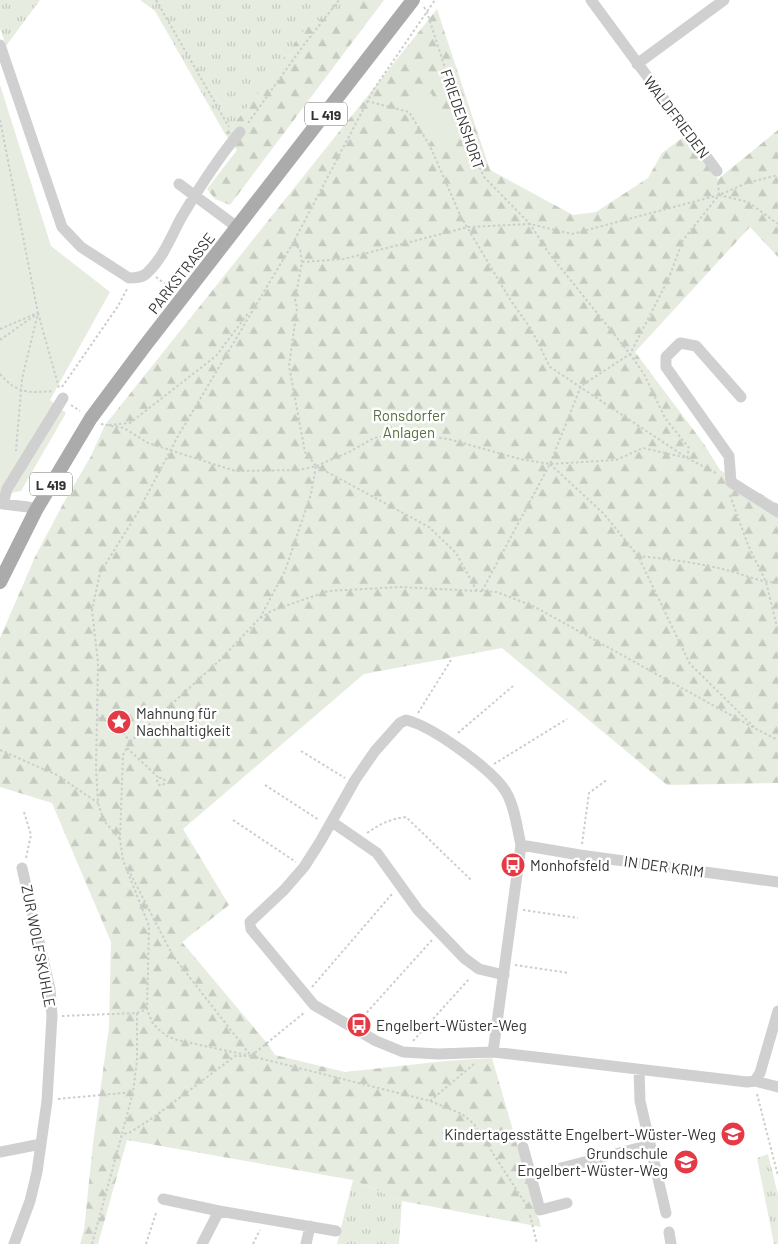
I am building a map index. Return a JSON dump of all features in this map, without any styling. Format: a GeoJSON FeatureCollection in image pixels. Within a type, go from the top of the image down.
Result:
{"type":"FeatureCollection","features":[{"type":"Feature","properties":{"kind":"main road","name":"PARKSTRASSE"},"geometry":{"type":"LineString","coordinates":[[0,582],[36,510],[91,418],[237,227],[418,3]]}},
{"type":"Feature","properties":{"kind":"street","name":"WALDFRIEDEN"},"geometry":{"type":"LineString","coordinates":[[591,0],[717,171]]}},
{"type":"Feature","properties":{"kind":"street","name":"WALDFRIEDEN"},"geometry":{"type":"LineString","coordinates":[[638,64],[724,0]]}},
{"type":"Feature","properties":{"kind":"street"},"geometry":{"type":"LineString","coordinates":[[0,45],[62,227],[80,247],[126,277],[133,278],[145,275],[169,243],[181,219],[196,196],[200,185],[240,132]]}},
{"type":"Feature","properties":{"kind":"street"},"geometry":{"type":"LineString","coordinates":[[179,184],[237,227]]}},
{"type":"Feature","properties":{"kind":"street"},"geometry":{"type":"LineString","coordinates":[[741,397],[696,346],[680,343],[666,357],[666,367],[729,456],[731,482],[778,512]]}},
{"type":"Feature","properties":{"kind":"street"},"geometry":{"type":"LineString","coordinates":[[36,510],[18,505],[3,504],[7,489],[61,394]]}},
{"type":"Feature","properties":{"kind":"street"},"geometry":{"type":"LineString","coordinates":[[491,1052],[521,845],[516,819],[506,793],[486,769],[448,742],[413,721],[406,720],[400,723],[375,751],[353,783],[304,867],[284,890],[250,922],[251,929],[314,1005],[376,1041],[403,1052],[438,1054],[491,1052],[747,1082],[755,1081],[778,1088]]}},
{"type":"Feature","properties":{"kind":"street"},"geometry":{"type":"LineString","coordinates":[[330,824],[359,840],[376,853],[418,910],[464,958],[479,968],[504,969]]}},
{"type":"Feature","properties":{"kind":"street","name":"IN DER KRIM"},"geometry":{"type":"LineString","coordinates":[[521,845],[778,882]]}},
{"type":"Feature","properties":{"kind":"street","name":"ZUR WOLFSKUHLE"},"geometry":{"type":"LineString","coordinates":[[14,1244],[37,1172],[47,1100],[52,1016],[47,975],[22,868]]}},
{"type":"Feature","properties":{"kind":"street"},"geometry":{"type":"LineString","coordinates":[[755,1081],[760,1073],[778,1011]]}},
{"type":"Feature","properties":{"kind":"street"},"geometry":{"type":"LineString","coordinates":[[639,1070],[640,1101],[666,1214]]}},
{"type":"Feature","properties":{"kind":"street"},"geometry":{"type":"LineString","coordinates":[[0,1152],[41,1144]]}},
{"type":"Feature","properties":{"kind":"street"},"geometry":{"type":"LineString","coordinates":[[530,1176],[650,1145]]}},
{"type":"Feature","properties":{"kind":"street"},"geometry":{"type":"LineString","coordinates":[[523,1147],[540,1210],[567,1203]]}},
{"type":"Feature","properties":{"kind":"street"},"geometry":{"type":"LineString","coordinates":[[163,1199],[219,1211],[336,1231]]}},
{"type":"Feature","properties":{"kind":"street"},"geometry":{"type":"LineString","coordinates":[[202,1244],[219,1211]]}},
{"type":"Feature","properties":{"kind":"street"},"geometry":{"type":"LineString","coordinates":[[306,1244],[310,1226]]}},
{"type":"Feature","properties":{"kind":"street"},"geometry":{"type":"LineString","coordinates":[[669,1232],[671,1244]]}},
{"type":"Feature","properties":{"kind":"path"},"geometry":{"type":"LineString","coordinates":[[156,0],[230,128],[230,144]]}},
{"type":"Feature","properties":{"kind":"path"},"geometry":{"type":"LineString","coordinates":[[240,132],[339,0]]}},
{"type":"Feature","properties":{"kind":"path"},"geometry":{"type":"LineString","coordinates":[[120,839],[104,821],[98,803],[96,768],[98,663],[92,610],[100,574],[138,512],[178,436],[293,243],[374,89],[435,0]]}},
{"type":"Feature","properties":{"kind":"path","name":"FRIEDENSHORT"},"geometry":{"type":"LineString","coordinates":[[418,3],[427,12],[470,146],[484,177],[530,224],[548,252],[630,354],[644,374],[665,418],[689,448],[687,458]]}},
{"type":"Feature","properties":{"kind":"path"},"geometry":{"type":"LineString","coordinates":[[367,101],[409,112],[430,146],[461,216],[531,329],[550,367],[687,458],[731,482],[730,495],[748,545],[766,582],[778,631]]}},
{"type":"Feature","properties":{"kind":"path"},"geometry":{"type":"LineString","coordinates":[[0,120],[38,313],[61,394],[76,409]]}},
{"type":"Feature","properties":{"kind":"path"},"geometry":{"type":"LineString","coordinates":[[482,591],[550,464],[581,386],[630,354],[668,280],[683,240],[719,195],[717,171]]}},
{"type":"Feature","properties":{"kind":"path"},"geometry":{"type":"LineString","coordinates":[[302,262],[344,259],[468,228],[530,224],[572,234],[719,195],[747,183],[778,175]]}},
{"type":"Feature","properties":{"kind":"path"},"geometry":{"type":"LineString","coordinates":[[719,195],[748,202],[778,224]]}},
{"type":"Feature","properties":{"kind":"path"},"geometry":{"type":"LineString","coordinates":[[293,243],[300,249],[302,262],[289,366],[305,452],[316,466],[429,527],[456,553],[477,591]]}},
{"type":"Feature","properties":{"kind":"path"},"geometry":{"type":"LineString","coordinates":[[148,271],[169,286]]}},
{"type":"Feature","properties":{"kind":"path"},"geometry":{"type":"LineString","coordinates":[[61,394],[118,306],[133,278]]}},
{"type":"Feature","properties":{"kind":"path"},"geometry":{"type":"LineString","coordinates":[[254,307],[216,356],[130,423],[105,426],[124,428],[148,443],[235,471],[299,470],[316,466],[349,452],[374,438],[402,433],[448,439],[520,459],[550,464],[616,460],[643,448],[687,458]]}},
{"type":"Feature","properties":{"kind":"path"},"geometry":{"type":"LineString","coordinates":[[0,328],[38,313]]}},
{"type":"Feature","properties":{"kind":"path"},"geometry":{"type":"LineString","coordinates":[[0,340],[38,313]]}},
{"type":"Feature","properties":{"kind":"path"},"geometry":{"type":"LineString","coordinates":[[16,457],[22,379],[38,313]]}},
{"type":"Feature","properties":{"kind":"path"},"geometry":{"type":"LineString","coordinates":[[0,374],[9,385],[30,393],[61,394]]}},
{"type":"Feature","properties":{"kind":"path"},"geometry":{"type":"LineString","coordinates":[[550,464],[604,514],[638,556],[690,664],[756,729]]}},
{"type":"Feature","properties":{"kind":"path"},"geometry":{"type":"LineString","coordinates":[[258,620],[285,571],[311,494],[316,466]]}},
{"type":"Feature","properties":{"kind":"path"},"geometry":{"type":"LineString","coordinates":[[638,556],[675,560],[731,571],[766,582],[778,582]]}},
{"type":"Feature","properties":{"kind":"path"},"geometry":{"type":"LineString","coordinates":[[537,1244],[528,1207],[474,1124],[462,1114],[430,1101],[252,1056],[177,1040],[167,1036],[152,1022],[147,1009],[148,926],[124,860],[120,839],[123,755],[130,742],[220,660],[258,620],[272,611],[328,591],[400,587],[497,592],[535,608],[778,740]]}},
{"type":"Feature","properties":{"kind":"path"},"geometry":{"type":"LineString","coordinates":[[413,721],[452,660]]}},
{"type":"Feature","properties":{"kind":"path"},"geometry":{"type":"LineString","coordinates":[[448,742],[513,686]]}},
{"type":"Feature","properties":{"kind":"path"},"geometry":{"type":"LineString","coordinates":[[98,718],[119,726],[130,742]]}},
{"type":"Feature","properties":{"kind":"path"},"geometry":{"type":"LineString","coordinates":[[486,769],[567,719]]}},
{"type":"Feature","properties":{"kind":"path"},"geometry":{"type":"LineString","coordinates":[[127,748],[159,778]]}},
{"type":"Feature","properties":{"kind":"path"},"geometry":{"type":"LineString","coordinates":[[0,750],[57,775],[98,803]]}},
{"type":"Feature","properties":{"kind":"path"},"geometry":{"type":"LineString","coordinates":[[302,751],[353,783]]}},
{"type":"Feature","properties":{"kind":"path"},"geometry":{"type":"LineString","coordinates":[[580,855],[589,793],[608,779]]}},
{"type":"Feature","properties":{"kind":"path"},"geometry":{"type":"LineString","coordinates":[[265,785],[330,824]]}},
{"type":"Feature","properties":{"kind":"path"},"geometry":{"type":"LineString","coordinates":[[22,868],[31,835],[24,812]]}},
{"type":"Feature","properties":{"kind":"path"},"geometry":{"type":"LineString","coordinates":[[359,840],[379,825],[394,818],[406,818],[471,880]]}},
{"type":"Feature","properties":{"kind":"path"},"geometry":{"type":"LineString","coordinates":[[233,820],[304,867]]}},
{"type":"Feature","properties":{"kind":"path"},"geometry":{"type":"LineString","coordinates":[[124,860],[173,956],[252,1056]]}},
{"type":"Feature","properties":{"kind":"path"},"geometry":{"type":"LineString","coordinates":[[305,996],[400,885]]}},
{"type":"Feature","properties":{"kind":"path"},"geometry":{"type":"LineString","coordinates":[[513,908],[578,918]]}},
{"type":"Feature","properties":{"kind":"path"},"geometry":{"type":"LineString","coordinates":[[353,1027],[439,933]]}},
{"type":"Feature","properties":{"kind":"path"},"geometry":{"type":"LineString","coordinates":[[403,1052],[479,968]]}},
{"type":"Feature","properties":{"kind":"path"},"geometry":{"type":"LineString","coordinates":[[504,969],[569,973]]}},
{"type":"Feature","properties":{"kind":"path"},"geometry":{"type":"LineString","coordinates":[[122,1134],[129,1134],[154,1117],[235,1056],[252,1056],[314,1005]]}},
{"type":"Feature","properties":{"kind":"path"},"geometry":{"type":"LineString","coordinates":[[52,1016],[137,1012],[147,1009]]}},
{"type":"Feature","properties":{"kind":"path"},"geometry":{"type":"LineString","coordinates":[[92,1244],[133,1092],[137,1060],[137,1012]]}},
{"type":"Feature","properties":{"kind":"path"},"geometry":{"type":"LineString","coordinates":[[430,1101],[491,1052]]}},
{"type":"Feature","properties":{"kind":"path"},"geometry":{"type":"LineString","coordinates":[[755,1081],[778,1176]]}},
{"type":"Feature","properties":{"kind":"path"},"geometry":{"type":"LineString","coordinates":[[47,1100],[133,1092]]}},
{"type":"Feature","properties":{"kind":"path"},"geometry":{"type":"LineString","coordinates":[[146,1244],[156,1213]]}},
{"type":"Feature","properties":{"kind":"path"},"geometry":{"type":"LineString","coordinates":[[253,1244],[266,1219]]}},
{"type":"Feature","properties":{"kind":"green space"},"geometry":{"type":"Polygon","coordinates":[[[0,0],[40,0],[6,46],[0,28],[0,0]]]}},
{"type":"Feature","properties":{"kind":"green space"},"geometry":{"type":"Polygon","coordinates":[[[140,0],[347,0],[335,17],[247,108],[225,134],[155,11],[140,0]]]}},
{"type":"Feature","properties":{"kind":"green space"},"geometry":{"type":"Polygon","coordinates":[[[347,0],[384,0],[230,205],[215,199],[207,189],[237,150],[225,134],[247,108],[311,21],[335,17],[347,0]]]}},
{"type":"Feature","properties":{"kind":"green space","name":"Ronsdorfer Anlagen"},"geometry":{"type":"Polygon","coordinates":[[[437,9],[490,170],[573,215],[596,212],[648,178],[662,153],[686,135],[718,179],[778,130],[778,257],[750,227],[635,352],[704,444],[720,470],[778,504],[778,783],[667,785],[502,648],[364,674],[183,829],[229,905],[182,942],[275,1055],[345,1072],[492,1058],[541,1227],[402,1201],[353,1180],[127,1140],[98,1244],[80,1244],[84,1230],[93,1144],[109,1027],[111,942],[52,803],[0,787],[0,638],[35,557],[91,456],[105,425],[437,9]]]}},
{"type":"Feature","properties":{"kind":"green space"},"geometry":{"type":"Polygon","coordinates":[[[0,85],[51,246],[110,292],[50,400],[66,413],[21,491],[0,495],[0,85]]]}},
{"type":"Feature","properties":{"kind":"green space"},"geometry":{"type":"Polygon","coordinates":[[[431,93],[458,142],[439,153],[411,106],[431,93]]]}},
{"type":"Feature","properties":{"kind":"green space"},"geometry":{"type":"Polygon","coordinates":[[[768,1154],[778,1195],[778,1244],[774,1244],[757,1158],[768,1154]]]}},
{"type":"Feature","properties":{"kind":"green space"},"geometry":{"type":"Polygon","coordinates":[[[353,1180],[402,1201],[399,1244],[337,1244],[353,1180]]]}},
{"type":"Feature","properties":{"kind":"place","name":"Mahnung für Nachhaltigkeit"},"geometry":{"type":"Point","coordinates":[119,722]}},
{"type":"Feature","properties":{"kind":"place","name":"Monhofsfeld"},"geometry":{"type":"Point","coordinates":[513,865]}},
{"type":"Feature","properties":{"kind":"place","name":"Engelbert-Wüster-Weg"},"geometry":{"type":"Point","coordinates":[359,1025]}},
{"type":"Feature","properties":{"kind":"place","name":"Kindertagesstätte Engelbert-Wüster-Weg"},"geometry":{"type":"Point","coordinates":[733,1134]}},
{"type":"Feature","properties":{"kind":"place","name":"Grundschule Engelbert-Wüster-Weg"},"geometry":{"type":"Point","coordinates":[686,1162]}}]}
